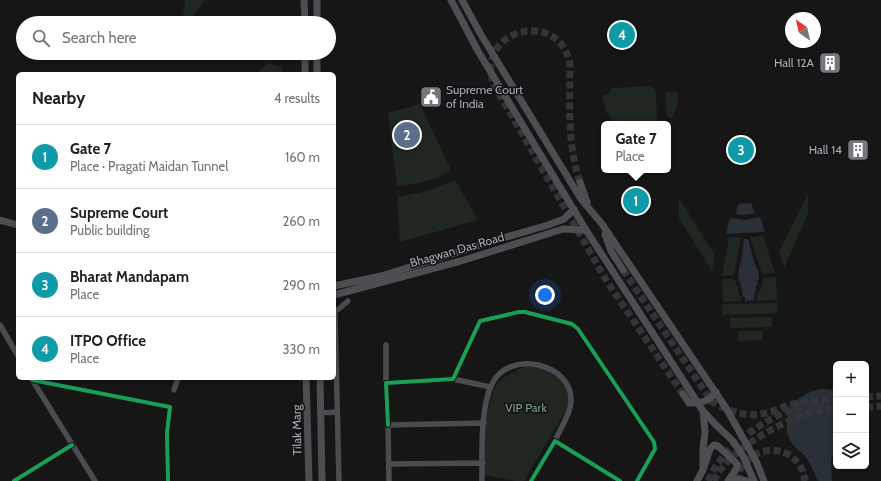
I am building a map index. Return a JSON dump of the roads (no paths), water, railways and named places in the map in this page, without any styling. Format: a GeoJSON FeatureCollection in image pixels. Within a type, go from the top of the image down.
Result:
{"type":"FeatureCollection","features":[{"type":"Feature","properties":{"kind":"main road"},"geometry":{"type":"LineString","coordinates":[[304,0],[304,16]]}},
{"type":"Feature","properties":{"kind":"main road"},"geometry":{"type":"LineString","coordinates":[[317,0],[317,16]]}},
{"type":"Feature","properties":{"kind":"main road"},"geometry":{"type":"LineString","coordinates":[[451,0],[478,51],[586,230],[698,403],[732,441],[743,456],[754,481]]}},
{"type":"Feature","properties":{"kind":"main road"},"geometry":{"type":"LineString","coordinates":[[462,0],[480,33],[581,199],[602,224],[716,392],[756,461],[764,481]]}},
{"type":"Feature","properties":{"kind":"main road"},"geometry":{"type":"LineString","coordinates":[[305,60],[305,72]]}},
{"type":"Feature","properties":{"kind":"main road"},"geometry":{"type":"LineString","coordinates":[[317,60],[317,72]]}},
{"type":"Feature","properties":{"kind":"main road"},"geometry":{"type":"LineString","coordinates":[[580,182],[583,194],[590,210]]}},
{"type":"Feature","properties":{"kind":"main road","name":"Bhagwan Das Road"},"geometry":{"type":"LineString","coordinates":[[336,286],[381,276],[560,221],[567,217],[574,209]]}},
{"type":"Feature","properties":{"kind":"main road"},"geometry":{"type":"LineString","coordinates":[[0,220],[16,224]]}},
{"type":"Feature","properties":{"kind":"main road"},"geometry":{"type":"LineString","coordinates":[[602,224],[611,251],[623,270]]}},
{"type":"Feature","properties":{"kind":"main road","name":"Bhagwan Das Road"},"geometry":{"type":"LineString","coordinates":[[336,294],[461,261],[563,229],[586,230]]}},
{"type":"Feature","properties":{"kind":"main road"},"geometry":{"type":"LineString","coordinates":[[522,233],[525,242]]}},
{"type":"Feature","properties":{"kind":"main road","name":"Tilak Marg"},"geometry":{"type":"LineString","coordinates":[[306,380],[309,481]]}},
{"type":"Feature","properties":{"kind":"main road","name":"Tilak Marg"},"geometry":{"type":"LineString","coordinates":[[320,380],[322,481]]}},
{"type":"Feature","properties":{"kind":"main road"},"geometry":{"type":"LineString","coordinates":[[683,394],[689,403],[698,403],[708,400],[716,392]]}},
{"type":"Feature","properties":{"kind":"main road"},"geometry":{"type":"LineString","coordinates":[[703,410],[705,432],[703,470]]}},
{"type":"Feature","properties":{"kind":"main road"},"geometry":{"type":"LineString","coordinates":[[696,481],[703,470],[710,449],[714,446],[718,446],[737,464],[737,468],[729,481]]}},
{"type":"Feature","properties":{"kind":"main road"},"geometry":{"type":"LineString","coordinates":[[729,481],[740,478],[747,481]]}},
{"type":"Feature","properties":{"kind":"street"},"geometry":{"type":"LineString","coordinates":[[336,312],[348,301]]}},
{"type":"Feature","properties":{"kind":"street"},"geometry":{"type":"LineString","coordinates":[[453,379],[479,322],[482,320],[522,312],[572,324],[578,329],[655,445],[655,449],[637,481]]}},
{"type":"Feature","properties":{"kind":"street"},"geometry":{"type":"LineString","coordinates":[[0,325],[16,353]]}},
{"type":"Feature","properties":{"kind":"street"},"geometry":{"type":"LineString","coordinates":[[386,345],[389,481]]}},
{"type":"Feature","properties":{"kind":"street"},"geometry":{"type":"LineString","coordinates":[[336,348],[339,481]]}},
{"type":"Feature","properties":{"kind":"street"},"geometry":{"type":"LineString","coordinates":[[482,481],[484,423],[486,400],[490,387],[498,376],[506,370],[518,364],[524,363],[540,365],[555,373],[567,385],[571,392],[569,412],[555,441],[531,481]]}},
{"type":"Feature","properties":{"kind":"street"},"geometry":{"type":"LineString","coordinates":[[386,383],[453,379],[478,383],[490,387]]}},
{"type":"Feature","properties":{"kind":"street"},"geometry":{"type":"LineString","coordinates":[[33,380],[95,481]]}},
{"type":"Feature","properties":{"kind":"street"},"geometry":{"type":"LineString","coordinates":[[37,380],[170,407],[166,433],[168,481]]}},
{"type":"Feature","properties":{"kind":"street"},"geometry":{"type":"LineString","coordinates":[[174,390],[177,380]]}},
{"type":"Feature","properties":{"kind":"street"},"geometry":{"type":"LineString","coordinates":[[320,413],[338,412]]}},
{"type":"Feature","properties":{"kind":"street"},"geometry":{"type":"LineString","coordinates":[[388,425],[484,423]]}},
{"type":"Feature","properties":{"kind":"street"},"geometry":{"type":"LineString","coordinates":[[555,441],[620,481]]}},
{"type":"Feature","properties":{"kind":"street"},"geometry":{"type":"LineString","coordinates":[[14,481],[72,445]]}},
{"type":"Feature","properties":{"kind":"street"},"geometry":{"type":"LineString","coordinates":[[389,464],[482,463]]}},
{"type":"Feature","properties":{"kind":"tunnel"},"geometry":{"type":"LineString","coordinates":[[580,182],[571,139],[570,65],[563,47],[552,36],[537,31],[522,32],[508,38],[497,49],[491,64],[493,83],[606,280],[683,394]]}},
{"type":"Feature","properties":{"kind":"tunnel"},"geometry":{"type":"LineString","coordinates":[[623,270],[712,402],[731,411],[752,415],[774,411],[798,403],[833,399]]}},
{"type":"Feature","properties":{"kind":"tunnel"},"geometry":{"type":"LineString","coordinates":[[869,397],[881,396]]}},
{"type":"Feature","properties":{"kind":"tunnel"},"geometry":{"type":"LineString","coordinates":[[708,481],[724,455],[743,437],[765,422],[800,406]]}},
{"type":"Feature","properties":{"kind":"tunnel"},"geometry":{"type":"LineString","coordinates":[[869,407],[881,406]]}},
{"type":"Feature","properties":{"kind":"tunnel"},"geometry":{"type":"LineString","coordinates":[[714,481],[719,471],[732,457],[759,437],[790,420],[807,414],[833,408]]}},
{"type":"Feature","properties":{"kind":"tunnel"},"geometry":{"type":"LineString","coordinates":[[736,481],[740,470],[754,455],[764,451],[773,450],[783,452],[792,457],[800,466],[805,481]]}},
{"type":"Feature","properties":{"kind":"place","name":"ITPO Office"},"geometry":{"type":"Point","coordinates":[622,35]}},
{"type":"Feature","properties":{"kind":"place","name":"Hall 12A"},"geometry":{"type":"Point","coordinates":[830,63]}},
{"type":"Feature","properties":{"kind":"place","name":"Supreme Court of India"},"geometry":{"type":"Point","coordinates":[431,97]}},
{"type":"Feature","properties":{"kind":"place","name":"Supreme Court"},"geometry":{"type":"Point","coordinates":[407,135]}},
{"type":"Feature","properties":{"kind":"place","name":"Bharat Mandapam"},"geometry":{"type":"Point","coordinates":[741,150]}},
{"type":"Feature","properties":{"kind":"place","name":"Hall 14"},"geometry":{"type":"Point","coordinates":[858,150]}},
{"type":"Feature","properties":{"kind":"place","name":"Gate 7"},"geometry":{"type":"Point","coordinates":[636,201]}},
{"type":"Feature","properties":{"kind":"park label","name":"VIP Park"},"geometry":{"type":"Point","coordinates":[526,408]}}]}
